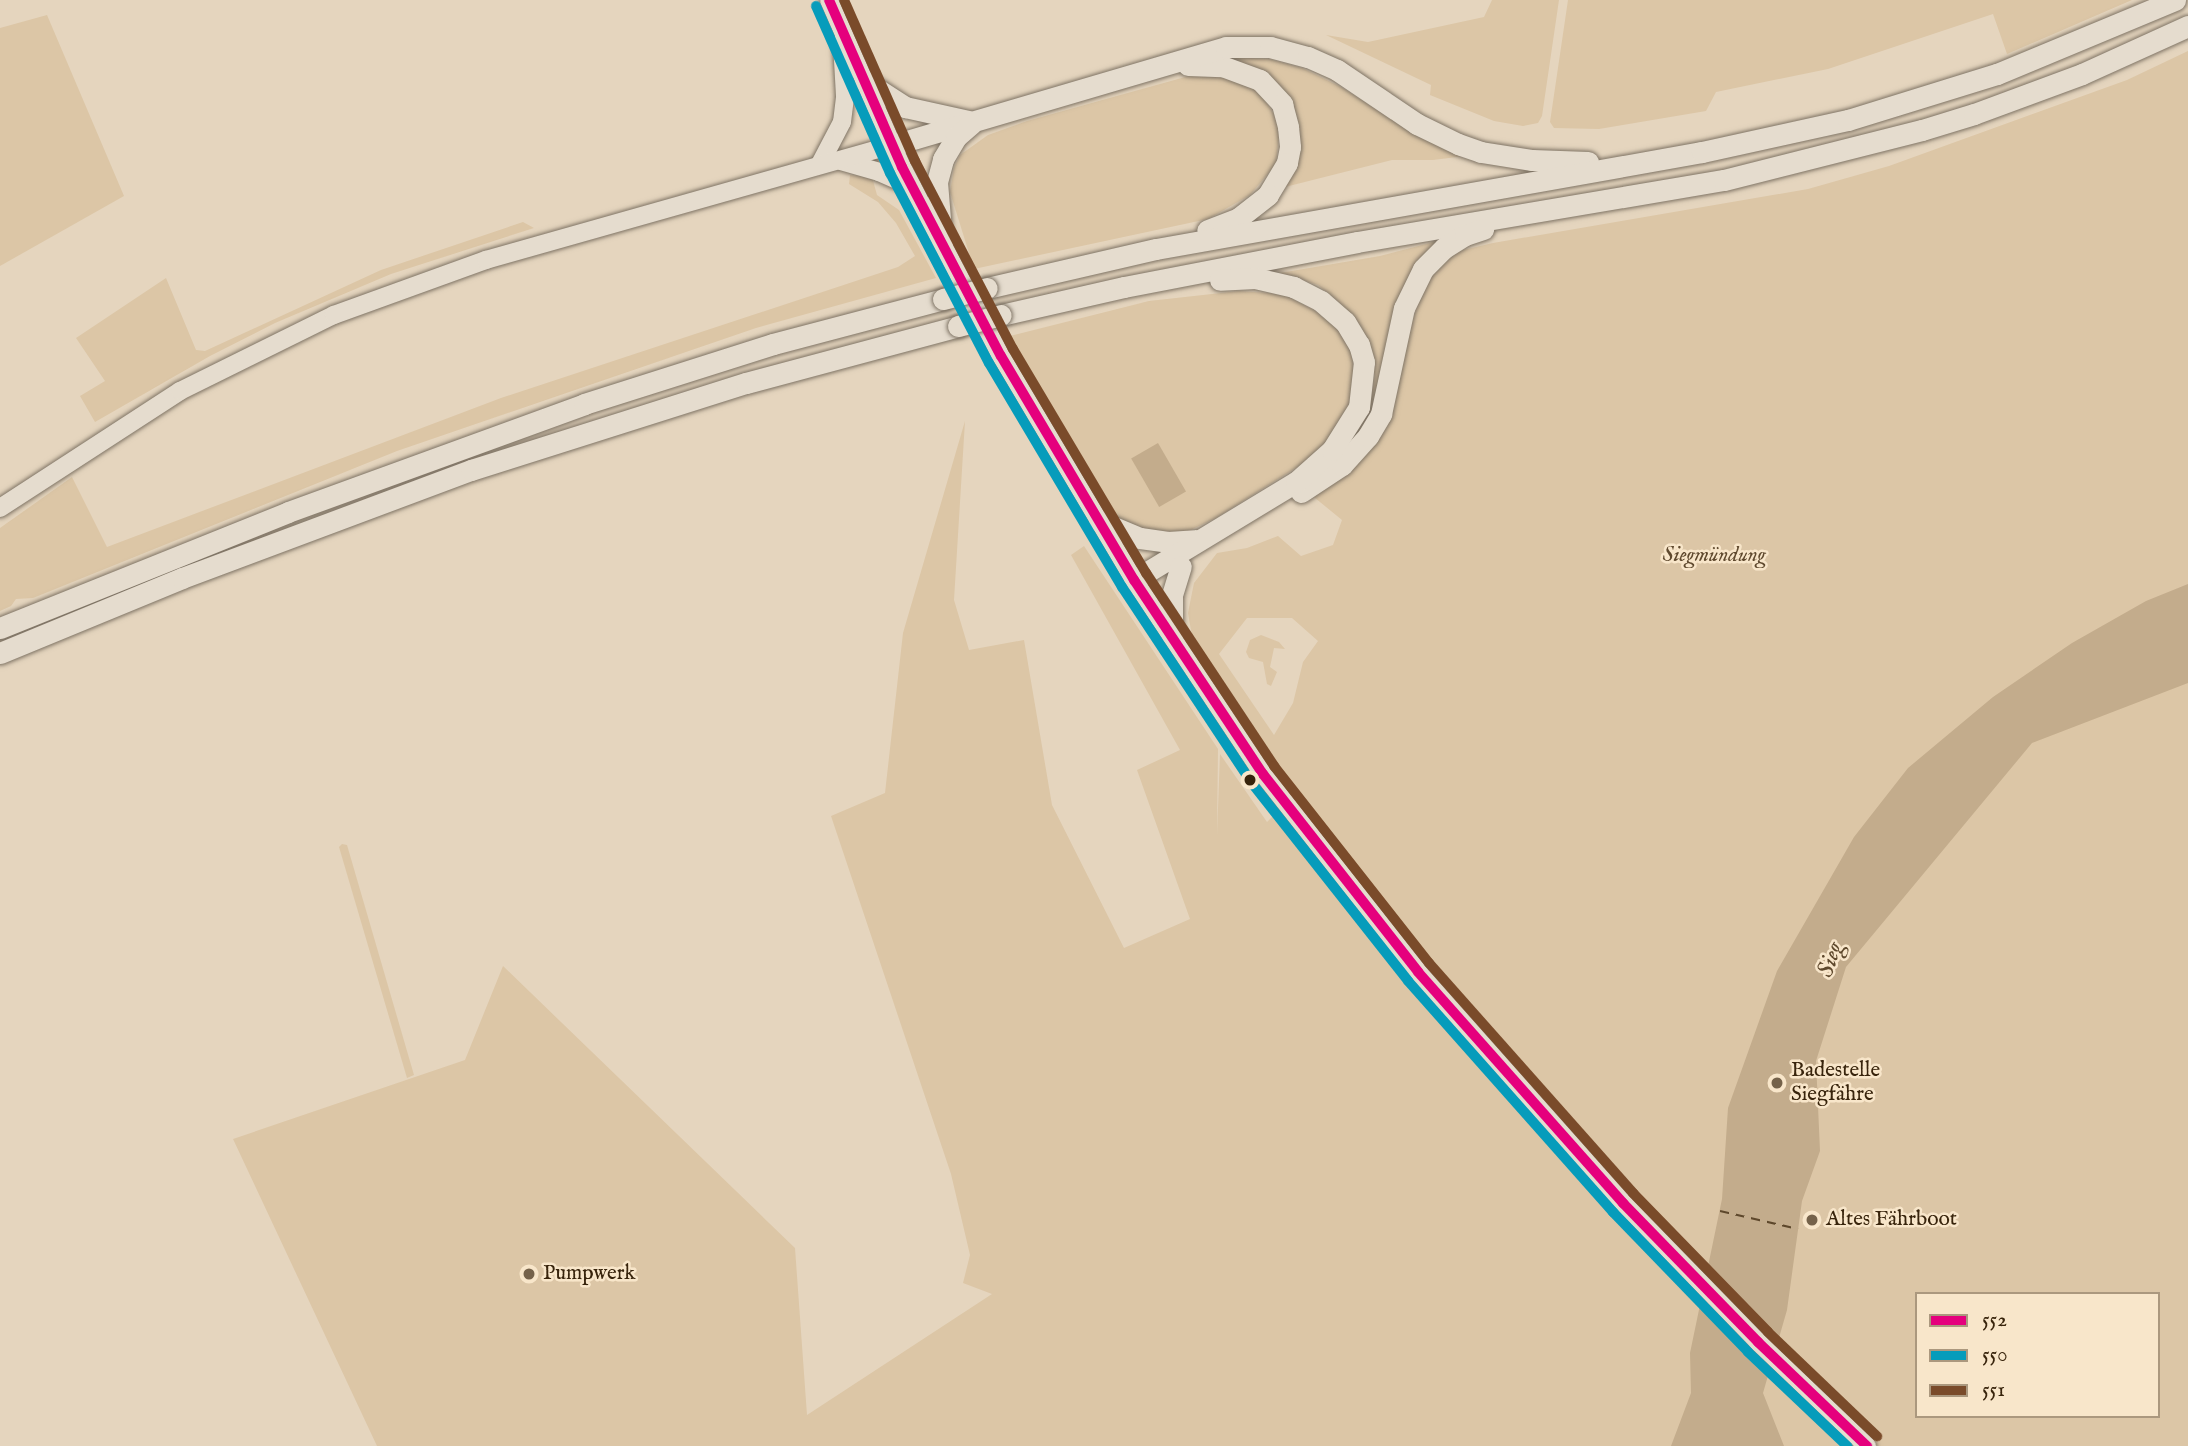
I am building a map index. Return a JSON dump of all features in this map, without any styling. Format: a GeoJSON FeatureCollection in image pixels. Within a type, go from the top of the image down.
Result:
{"type":"FeatureCollection","features":[{"type":"Feature","properties":{"kind":"highway"},"geometry":{"type":"LineString","coordinates":[[0,628],[288,512],[584,404],[773,344],[987,288],[1156,249],[1702,152],[1848,120],[1997,74],[2175,0]]}},
{"type":"Feature","properties":{"kind":"highway"},"geometry":{"type":"LineString","coordinates":[[0,653],[182,578],[471,470],[746,383],[958,326],[1124,287],[1724,180],[1922,130],[2082,74],[2188,26]]}},
{"type":"Feature","properties":{"kind":"highway"},"geometry":{"type":"LineString","coordinates":[[893,145],[1226,47],[1270,47],[1308,57],[1337,71],[1417,124],[1458,144],[1499,155],[1562,162],[1702,152]]}},
{"type":"Feature","properties":{"kind":"highway"},"geometry":{"type":"LineString","coordinates":[[1156,249],[1239,218],[1274,186],[1287,163],[1290,147],[1282,104],[1260,79],[1222,66],[1175,64]]}},
{"type":"Feature","properties":{"kind":"highway"},"geometry":{"type":"LineString","coordinates":[[865,81],[905,107],[974,122]]}},
{"type":"Feature","properties":{"kind":"highway"},"geometry":{"type":"LineString","coordinates":[[942,243],[937,182],[943,159],[956,137],[974,122]]}},
{"type":"Feature","properties":{"kind":"highway"},"geometry":{"type":"LineString","coordinates":[[1138,585],[1181,566],[1342,465],[1368,436],[1381,414],[1408,296],[1423,270],[1444,248],[1465,235],[1547,210]]}},
{"type":"Feature","properties":{"kind":"highway"},"geometry":{"type":"LineString","coordinates":[[1124,287],[1255,278],[1294,287],[1321,301],[1345,322],[1359,345],[1364,362],[1359,407],[1332,450],[1296,482],[1197,540],[1138,585]]}},
{"type":"Feature","properties":{"kind":"highway"},"geometry":{"type":"LineString","coordinates":[[1099,522],[1140,538],[1168,542],[1197,540]]}},
{"type":"Feature","properties":{"kind":"highway"},"geometry":{"type":"LineString","coordinates":[[1172,635],[1172,595],[1181,566]]}},
{"type":"Feature","properties":{"kind":"main road"},"geometry":{"type":"LineString","coordinates":[[829,0],[912,187],[1001,356],[1138,585],[1275,790],[1419,972],[1622,1203],[1758,1342],[1867,1446]]}},
{"type":"Feature","properties":{"kind":"main road"},"geometry":{"type":"LineString","coordinates":[[829,162],[842,122],[845,96],[841,28]]}},
{"type":"Feature","properties":{"kind":"main road"},"geometry":{"type":"LineString","coordinates":[[0,508],[180,391],[334,315],[486,260],[893,145]]}},
{"type":"Feature","properties":{"kind":"main road"},"geometry":{"type":"LineString","coordinates":[[829,162],[880,172],[912,187]]}},
{"type":"Feature","properties":{"kind":"green space"},"geometry":{"type":"Polygon","coordinates":[[[1492,0],[1559,0],[1542,116],[1538,123],[1523,126],[1494,121],[1430,95],[1431,85],[1326,35],[1368,42],[1484,17],[1492,0]]]}},
{"type":"Feature","properties":{"kind":"green space"},"geometry":{"type":"Polygon","coordinates":[[[1568,0],[2132,0],[2007,54],[1993,14],[1828,69],[1716,92],[1706,111],[1599,129],[1554,128],[1550,122],[1568,0]]]}},
{"type":"Feature","properties":{"kind":"green space"},"geometry":{"type":"Polygon","coordinates":[[[47,15],[124,196],[0,266],[0,28],[47,15]]]}},
{"type":"Feature","properties":{"kind":"green space","name":"Siegmündung"},"geometry":{"type":"Polygon","coordinates":[[[2188,51],[2188,1446],[377,1446],[233,1139],[465,1060],[503,966],[795,1248],[807,1415],[992,1294],[963,1283],[970,1255],[951,1174],[831,816],[885,793],[903,633],[965,421],[954,600],[969,650],[1024,640],[1052,805],[1124,948],[1190,919],[1137,770],[1180,750],[1071,555],[1084,546],[1218,749],[1217,835],[1220,754],[1267,822],[1298,791],[1261,746],[1250,720],[1223,688],[1192,636],[1188,613],[1194,583],[1217,553],[1247,548],[1278,536],[1301,556],[1333,545],[1342,520],[1309,493],[1338,475],[1405,348],[1419,299],[1435,269],[1459,251],[1493,243],[1808,189],[1889,166],[2127,80],[2188,51]],[[1247,618],[1219,654],[1274,735],[1293,703],[1303,662],[1318,641],[1292,618],[1247,618]]]}},
{"type":"Feature","properties":{"kind":"green space"},"geometry":{"type":"Polygon","coordinates":[[[1233,57],[1269,59],[1302,68],[1341,87],[1412,132],[1465,156],[1433,160],[1392,160],[1281,188],[1293,123],[1233,57]]]}},
{"type":"Feature","properties":{"kind":"green space"},"geometry":{"type":"Polygon","coordinates":[[[1216,73],[1241,80],[1261,94],[1280,124],[1276,164],[1250,195],[1208,219],[974,269],[950,192],[954,168],[960,155],[988,135],[1027,121],[1196,74],[1216,73]]]}},
{"type":"Feature","properties":{"kind":"green space"},"geometry":{"type":"Polygon","coordinates":[[[850,175],[872,177],[877,195],[899,210],[936,278],[756,328],[397,451],[33,598],[16,599],[11,606],[0,611],[0,528],[72,477],[107,547],[501,398],[898,267],[915,256],[896,223],[878,202],[849,184],[850,175]]]}},
{"type":"Feature","properties":{"kind":"green space"},"geometry":{"type":"Polygon","coordinates":[[[523,222],[534,228],[391,274],[275,323],[210,356],[95,422],[80,396],[105,381],[76,338],[166,278],[196,350],[205,351],[381,270],[523,222]]]}},
{"type":"Feature","properties":{"kind":"green space"},"geometry":{"type":"Polygon","coordinates":[[[1445,239],[1370,406],[1375,376],[1362,328],[1341,304],[1318,285],[1280,273],[1380,256],[1445,239]]]}},
{"type":"Feature","properties":{"kind":"green space"},"geometry":{"type":"Polygon","coordinates":[[[1239,291],[1283,294],[1334,321],[1352,353],[1355,392],[1333,440],[1310,459],[1216,518],[1182,534],[1137,530],[1111,516],[1006,337],[1149,301],[1239,291]]]}},
{"type":"Feature","properties":{"kind":"green space"},"geometry":{"type":"Polygon","coordinates":[[[1261,635],[1279,642],[1285,649],[1274,648],[1270,667],[1277,672],[1271,686],[1267,684],[1263,662],[1249,658],[1246,652],[1250,640],[1261,635]]]}},
{"type":"Feature","properties":{"kind":"green space"},"geometry":{"type":"Polygon","coordinates":[[[342,844],[347,845],[414,1075],[407,1078],[339,847],[342,844]]]}},
{"type":"Feature","properties":{"kind":"water"},"geometry":{"type":"Polygon","coordinates":[[[1158,443],[1186,491],[1159,507],[1131,458],[1158,443]]]}},
{"type":"Feature","properties":{"kind":"water","name":"Sieg"},"geometry":{"type":"Polygon","coordinates":[[[2188,584],[2188,683],[2032,743],[1846,967],[1816,1061],[1820,1151],[1802,1201],[1787,1310],[1763,1393],[1784,1446],[1671,1446],[1691,1393],[1690,1353],[1722,1199],[1728,1108],[1777,971],[1854,837],[1908,768],[1993,697],[2072,643],[2146,601],[2188,584]]]}},
{"type":"Feature","properties":{"kind":"pier"},"geometry":{"type":"Polygon","coordinates":[[[1706,1266],[1782,1342],[1772,1378],[1697,1304],[1706,1266]]]}},
{"type":"Feature","properties":{"kind":"ferry route"},"geometry":{"type":"LineString","coordinates":[[1720,1211],[1798,1229]]}},
{"type":"Feature","properties":{"kind":"transit line","name":"552"},"geometry":{"type":"LineString","coordinates":[[829,0],[902,167],[1001,356],[1134,580],[1263,774],[1418,972],[1623,1203],[1758,1342],[1867,1446]]}},
{"type":"Feature","properties":{"kind":"transit line","name":"551"},"geometry":{"type":"LineString","coordinates":[[844,0],[915,161],[1013,349],[1146,573],[1274,766],[1429,963],[1633,1193],[1768,1332],[1877,1436]]}},
{"type":"Feature","properties":{"kind":"transit line","name":"550"},"geometry":{"type":"LineString","coordinates":[[816,6],[890,173],[989,363],[1122,587],[1251,782],[1408,981],[1613,1212],[1748,1352],[1847,1446]]}},
{"type":"Feature","properties":{"kind":"place","name":"Badestelle Siegfähre"},"geometry":{"type":"Point","coordinates":[1777,1083]}},
{"type":"Feature","properties":{"kind":"place","name":"Altes Fährboot"},"geometry":{"type":"Point","coordinates":[1812,1220]}},
{"type":"Feature","properties":{"kind":"place","name":"Pumpwerk"},"geometry":{"type":"Point","coordinates":[529,1274]}}]}
